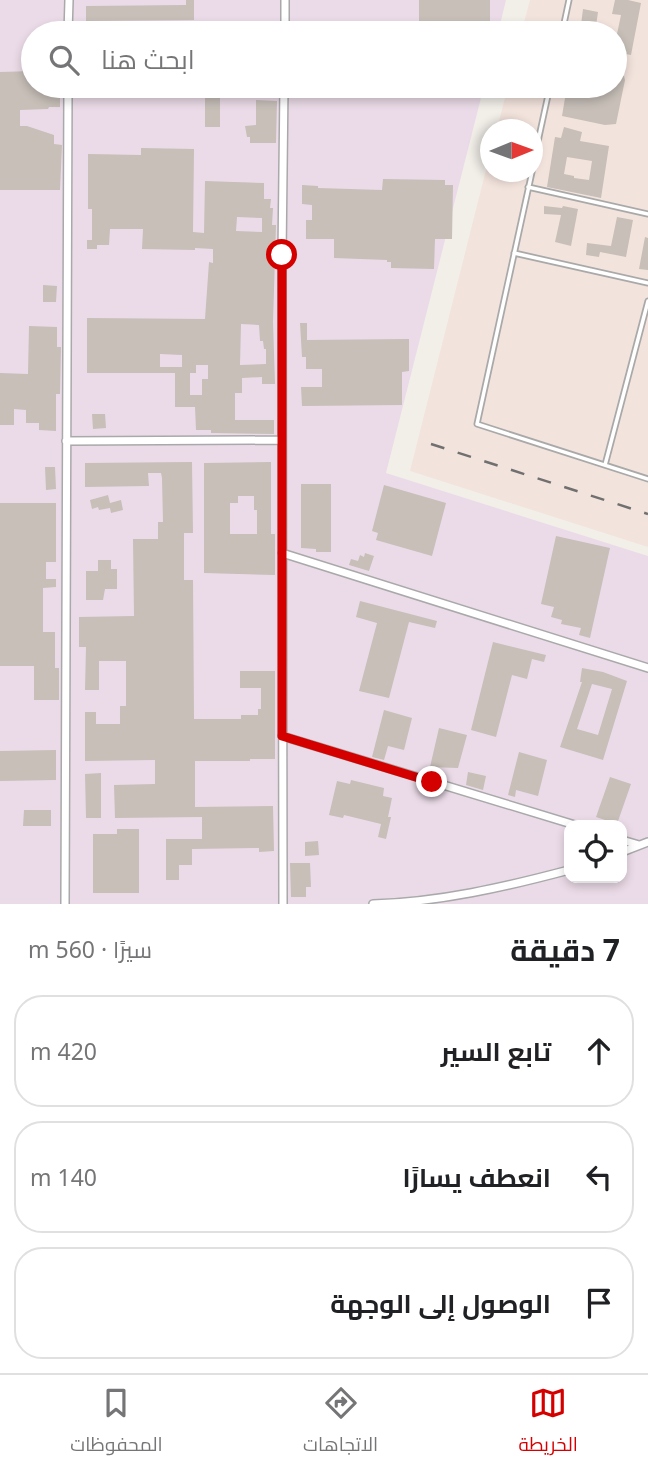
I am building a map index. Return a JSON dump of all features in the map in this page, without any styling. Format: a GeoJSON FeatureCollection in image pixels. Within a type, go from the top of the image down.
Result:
{"type":"FeatureCollection","features":[{"type":"Feature","properties":{"kind":"street"},"geometry":{"type":"LineString","coordinates":[[68,21],[69,0]]}},
{"type":"Feature","properties":{"kind":"street"},"geometry":{"type":"LineString","coordinates":[[285,0],[285,21]]}},
{"type":"Feature","properties":{"kind":"street"},"geometry":{"type":"LineString","coordinates":[[65,904],[68,98]]}},
{"type":"Feature","properties":{"kind":"street"},"geometry":{"type":"LineString","coordinates":[[283,904],[284,98]]}},
{"type":"Feature","properties":{"kind":"street"},"geometry":{"type":"LineString","coordinates":[[66,441],[282,440]]}},
{"type":"Feature","properties":{"kind":"street"},"geometry":{"type":"LineString","coordinates":[[282,553],[648,668]]}},
{"type":"Feature","properties":{"kind":"street"},"geometry":{"type":"LineString","coordinates":[[282,736],[564,822]]}},
{"type":"Feature","properties":{"kind":"street"},"geometry":{"type":"LineString","coordinates":[[627,841],[640,845]]}},
{"type":"Feature","properties":{"kind":"street"},"geometry":{"type":"LineString","coordinates":[[627,850],[648,842]]}},
{"type":"Feature","properties":{"kind":"street"},"geometry":{"type":"LineString","coordinates":[[373,904],[469,894],[564,871]]}},
{"type":"Feature","properties":{"kind":"lane"},"geometry":{"type":"LineString","coordinates":[[565,21],[569,0]]}},
{"type":"Feature","properties":{"kind":"lane"},"geometry":{"type":"LineString","coordinates":[[543,119],[547,98]]}},
{"type":"Feature","properties":{"kind":"lane"},"geometry":{"type":"LineString","coordinates":[[529,182],[477,424],[648,479]]}},
{"type":"Feature","properties":{"kind":"lane"},"geometry":{"type":"LineString","coordinates":[[528,187],[648,214]]}},
{"type":"Feature","properties":{"kind":"lane"},"geometry":{"type":"LineString","coordinates":[[514,253],[648,283]]}},
{"type":"Feature","properties":{"kind":"lane"},"geometry":{"type":"LineString","coordinates":[[605,465],[648,302]]}},
{"type":"Feature","properties":{"kind":"shaded area"},"geometry":{"type":"Polygon","coordinates":[[[0,0],[506,0],[501,21],[21,21],[21,98],[481,98],[386,473],[648,556],[648,904],[0,904],[0,0]]]}},
{"type":"Feature","properties":{"kind":"shaded area"},"geometry":{"type":"Polygon","coordinates":[[[530,0],[648,0],[648,547],[410,471],[483,182],[543,182],[543,119],[500,119],[505,98],[627,98],[627,21],[524,21],[530,0]]]}},
{"type":"Feature","properties":{"kind":"building"},"geometry":{"type":"Polygon","coordinates":[[[186,0],[194,0],[194,20],[86,21],[86,6],[186,5],[186,0]]]}},
{"type":"Feature","properties":{"kind":"building"},"geometry":{"type":"Polygon","coordinates":[[[419,0],[490,0],[490,21],[419,21],[419,0]]]}},
{"type":"Feature","properties":{"kind":"building"},"geometry":{"type":"Polygon","coordinates":[[[615,0],[641,3],[631,55],[627,54],[627,21],[620,21],[621,15],[612,14],[615,0]]]}},
{"type":"Feature","properties":{"kind":"building"},"geometry":{"type":"Polygon","coordinates":[[[583,9],[598,12],[597,21],[582,21],[583,9]]]}},
{"type":"Feature","properties":{"kind":"building"},"geometry":{"type":"Polygon","coordinates":[[[21,71],[21,98],[60,98],[60,107],[20,110],[20,126],[54,135],[54,144],[62,145],[60,190],[0,190],[0,72],[21,71]]]}},
{"type":"Feature","properties":{"kind":"building"},"geometry":{"type":"Polygon","coordinates":[[[205,98],[220,98],[220,127],[205,127],[205,98]]]}},
{"type":"Feature","properties":{"kind":"building"},"geometry":{"type":"Polygon","coordinates":[[[565,98],[621,98],[616,124],[605,125],[562,116],[565,98]]]}},
{"type":"Feature","properties":{"kind":"building"},"geometry":{"type":"Polygon","coordinates":[[[256,100],[277,101],[276,143],[250,143],[250,137],[247,137],[245,126],[256,125],[256,100]]]}},
{"type":"Feature","properties":{"kind":"building"},"geometry":{"type":"Polygon","coordinates":[[[564,127],[582,132],[580,141],[609,146],[601,198],[547,187],[555,137],[561,138],[564,127]],[[567,157],[564,174],[589,180],[592,161],[567,157]]]}},
{"type":"Feature","properties":{"kind":"building"},"geometry":{"type":"Polygon","coordinates":[[[141,148],[194,149],[193,232],[204,233],[205,181],[264,183],[264,199],[271,199],[272,225],[276,225],[273,322],[275,384],[262,384],[262,377],[242,378],[242,393],[235,393],[235,420],[274,420],[274,434],[211,433],[211,430],[196,430],[195,407],[175,407],[175,373],[87,373],[87,318],[205,319],[209,262],[213,263],[213,249],[142,249],[143,229],[110,229],[109,245],[97,245],[97,249],[87,249],[87,240],[92,240],[92,209],[88,209],[88,154],[141,155],[141,148]],[[237,217],[236,231],[262,232],[262,218],[237,217]],[[241,324],[240,365],[266,364],[266,349],[263,341],[260,341],[259,325],[241,324]],[[160,354],[160,367],[182,367],[182,355],[160,354]],[[196,365],[196,373],[190,373],[190,395],[202,395],[202,379],[208,379],[208,365],[196,365]]]}},
{"type":"Feature","properties":{"kind":"building"},"geometry":{"type":"Polygon","coordinates":[[[383,179],[445,180],[445,185],[453,185],[452,239],[435,239],[434,269],[391,268],[391,262],[387,260],[334,258],[334,239],[306,239],[306,220],[312,220],[312,205],[302,204],[302,185],[382,190],[383,179]]]}},
{"type":"Feature","properties":{"kind":"building"},"geometry":{"type":"Polygon","coordinates":[[[544,206],[578,209],[571,246],[555,242],[561,215],[544,214],[544,206]]]}},
{"type":"Feature","properties":{"kind":"building"},"geometry":{"type":"Polygon","coordinates":[[[617,217],[633,220],[626,257],[600,252],[599,257],[586,255],[587,243],[611,246],[617,217]]]}},
{"type":"Feature","properties":{"kind":"building"},"geometry":{"type":"Polygon","coordinates":[[[645,237],[648,238],[648,270],[639,269],[645,237]]]}},
{"type":"Feature","properties":{"kind":"building"},"geometry":{"type":"Polygon","coordinates":[[[43,285],[57,286],[56,302],[43,302],[43,285]]]}},
{"type":"Feature","properties":{"kind":"building"},"geometry":{"type":"Polygon","coordinates":[[[300,323],[307,323],[307,340],[409,339],[409,371],[402,372],[402,405],[302,406],[301,387],[322,387],[322,369],[306,369],[306,357],[302,357],[300,323]]]}},
{"type":"Feature","properties":{"kind":"building"},"geometry":{"type":"Polygon","coordinates":[[[29,326],[57,327],[57,347],[61,347],[60,394],[56,394],[56,431],[39,430],[39,423],[26,423],[26,410],[14,409],[14,425],[0,425],[0,373],[28,374],[29,326]]]}},
{"type":"Feature","properties":{"kind":"building"},"geometry":{"type":"Polygon","coordinates":[[[92,414],[105,414],[106,428],[93,429],[92,414]]]}},
{"type":"Feature","properties":{"kind":"building"},"geometry":{"type":"Polygon","coordinates":[[[192,462],[193,533],[184,533],[184,580],[193,580],[194,719],[241,719],[241,715],[258,715],[258,709],[261,709],[261,688],[240,688],[240,671],[275,671],[275,759],[195,761],[195,807],[273,806],[274,851],[259,852],[259,848],[192,849],[192,865],[179,865],[179,880],[166,880],[166,839],[202,839],[202,817],[115,818],[114,785],[155,784],[155,760],[85,761],[85,712],[96,712],[96,724],[120,724],[120,706],[126,706],[126,661],[99,661],[99,690],[85,690],[86,647],[79,647],[79,617],[134,616],[133,539],[158,539],[158,522],[163,522],[162,478],[161,473],[148,473],[149,486],[85,487],[85,463],[192,462]]]}},
{"type":"Feature","properties":{"kind":"building"},"geometry":{"type":"Polygon","coordinates":[[[271,462],[271,534],[275,534],[275,575],[204,573],[204,463],[271,462]],[[238,496],[238,503],[230,503],[230,534],[257,534],[254,496],[238,496]]]}},
{"type":"Feature","properties":{"kind":"building"},"geometry":{"type":"Polygon","coordinates":[[[45,467],[55,467],[56,489],[46,490],[45,467]]]}},
{"type":"Feature","properties":{"kind":"building"},"geometry":{"type":"Polygon","coordinates":[[[301,484],[331,484],[331,552],[301,548],[301,484]]]}},
{"type":"Feature","properties":{"kind":"building"},"geometry":{"type":"Polygon","coordinates":[[[384,485],[446,503],[432,556],[376,540],[378,533],[372,531],[384,485]]]}},
{"type":"Feature","properties":{"kind":"building"},"geometry":{"type":"Polygon","coordinates":[[[108,495],[110,503],[121,500],[123,510],[111,513],[110,508],[92,509],[90,500],[108,495]]]}},
{"type":"Feature","properties":{"kind":"building"},"geometry":{"type":"Polygon","coordinates":[[[0,503],[56,503],[56,562],[46,562],[46,579],[56,579],[56,587],[43,588],[43,632],[55,632],[55,668],[59,668],[59,700],[34,700],[34,666],[0,666],[0,503]]]}},
{"type":"Feature","properties":{"kind":"building"},"geometry":{"type":"Polygon","coordinates":[[[556,536],[610,548],[590,638],[579,635],[581,628],[561,624],[562,620],[551,617],[554,607],[541,604],[556,536]]]}},
{"type":"Feature","properties":{"kind":"building"},"geometry":{"type":"Polygon","coordinates":[[[365,553],[374,556],[369,571],[349,565],[351,559],[358,561],[360,555],[364,557],[365,553]]]}},
{"type":"Feature","properties":{"kind":"building"},"geometry":{"type":"Polygon","coordinates":[[[98,560],[111,560],[111,569],[117,569],[117,589],[105,589],[103,600],[86,600],[86,571],[98,571],[98,560]]]}},
{"type":"Feature","properties":{"kind":"building"},"geometry":{"type":"Polygon","coordinates":[[[360,601],[437,621],[435,628],[409,622],[389,698],[359,691],[377,623],[356,617],[360,601]]]}},
{"type":"Feature","properties":{"kind":"building"},"geometry":{"type":"Polygon","coordinates":[[[493,642],[546,655],[544,662],[532,659],[527,679],[512,675],[496,737],[471,730],[493,642]]]}},
{"type":"Feature","properties":{"kind":"building"},"geometry":{"type":"Polygon","coordinates":[[[582,668],[627,681],[603,760],[560,747],[582,668]],[[592,684],[577,729],[598,735],[612,689],[592,684]]]}},
{"type":"Feature","properties":{"kind":"building"},"geometry":{"type":"Polygon","coordinates":[[[384,710],[412,718],[404,750],[388,746],[384,760],[372,757],[384,710]]]}},
{"type":"Feature","properties":{"kind":"building"},"geometry":{"type":"Polygon","coordinates":[[[439,728],[467,735],[458,768],[430,767],[439,728]]]}},
{"type":"Feature","properties":{"kind":"building"},"geometry":{"type":"Polygon","coordinates":[[[56,750],[56,780],[0,781],[0,751],[56,750]]]}},
{"type":"Feature","properties":{"kind":"building"},"geometry":{"type":"Polygon","coordinates":[[[519,752],[547,760],[538,796],[516,790],[515,797],[508,795],[519,752]]]}},
{"type":"Feature","properties":{"kind":"building"},"geometry":{"type":"Polygon","coordinates":[[[468,772],[486,776],[483,790],[466,785],[468,772]]]}},
{"type":"Feature","properties":{"kind":"building"},"geometry":{"type":"Polygon","coordinates":[[[101,773],[101,818],[86,818],[85,774],[101,773]]]}},
{"type":"Feature","properties":{"kind":"building"},"geometry":{"type":"Polygon","coordinates":[[[610,777],[631,784],[618,820],[596,817],[610,777]]]}},
{"type":"Feature","properties":{"kind":"building"},"geometry":{"type":"Polygon","coordinates":[[[351,780],[384,788],[383,796],[392,798],[386,839],[378,837],[381,824],[344,815],[343,818],[329,815],[337,781],[350,784],[351,780]]]}},
{"type":"Feature","properties":{"kind":"building"},"geometry":{"type":"Polygon","coordinates":[[[24,810],[51,810],[51,826],[23,826],[24,810]]]}},
{"type":"Feature","properties":{"kind":"building"},"geometry":{"type":"Polygon","coordinates":[[[117,829],[139,829],[139,893],[93,893],[93,834],[117,834],[117,829]]]}},
{"type":"Feature","properties":{"kind":"building"},"geometry":{"type":"Polygon","coordinates":[[[318,841],[319,855],[305,856],[305,842],[318,841]]]}},
{"type":"Feature","properties":{"kind":"building"},"geometry":{"type":"Polygon","coordinates":[[[290,863],[310,863],[311,887],[306,887],[306,897],[291,897],[290,863]]]}},
{"type":"Feature","properties":{"kind":"railway"},"geometry":{"type":"LineString","coordinates":[[431,444],[648,514]]}},
{"type":"Feature","properties":{"kind":"route"},"geometry":{"type":"LineString","coordinates":[[282,255],[282,736],[432,782]]}}]}
